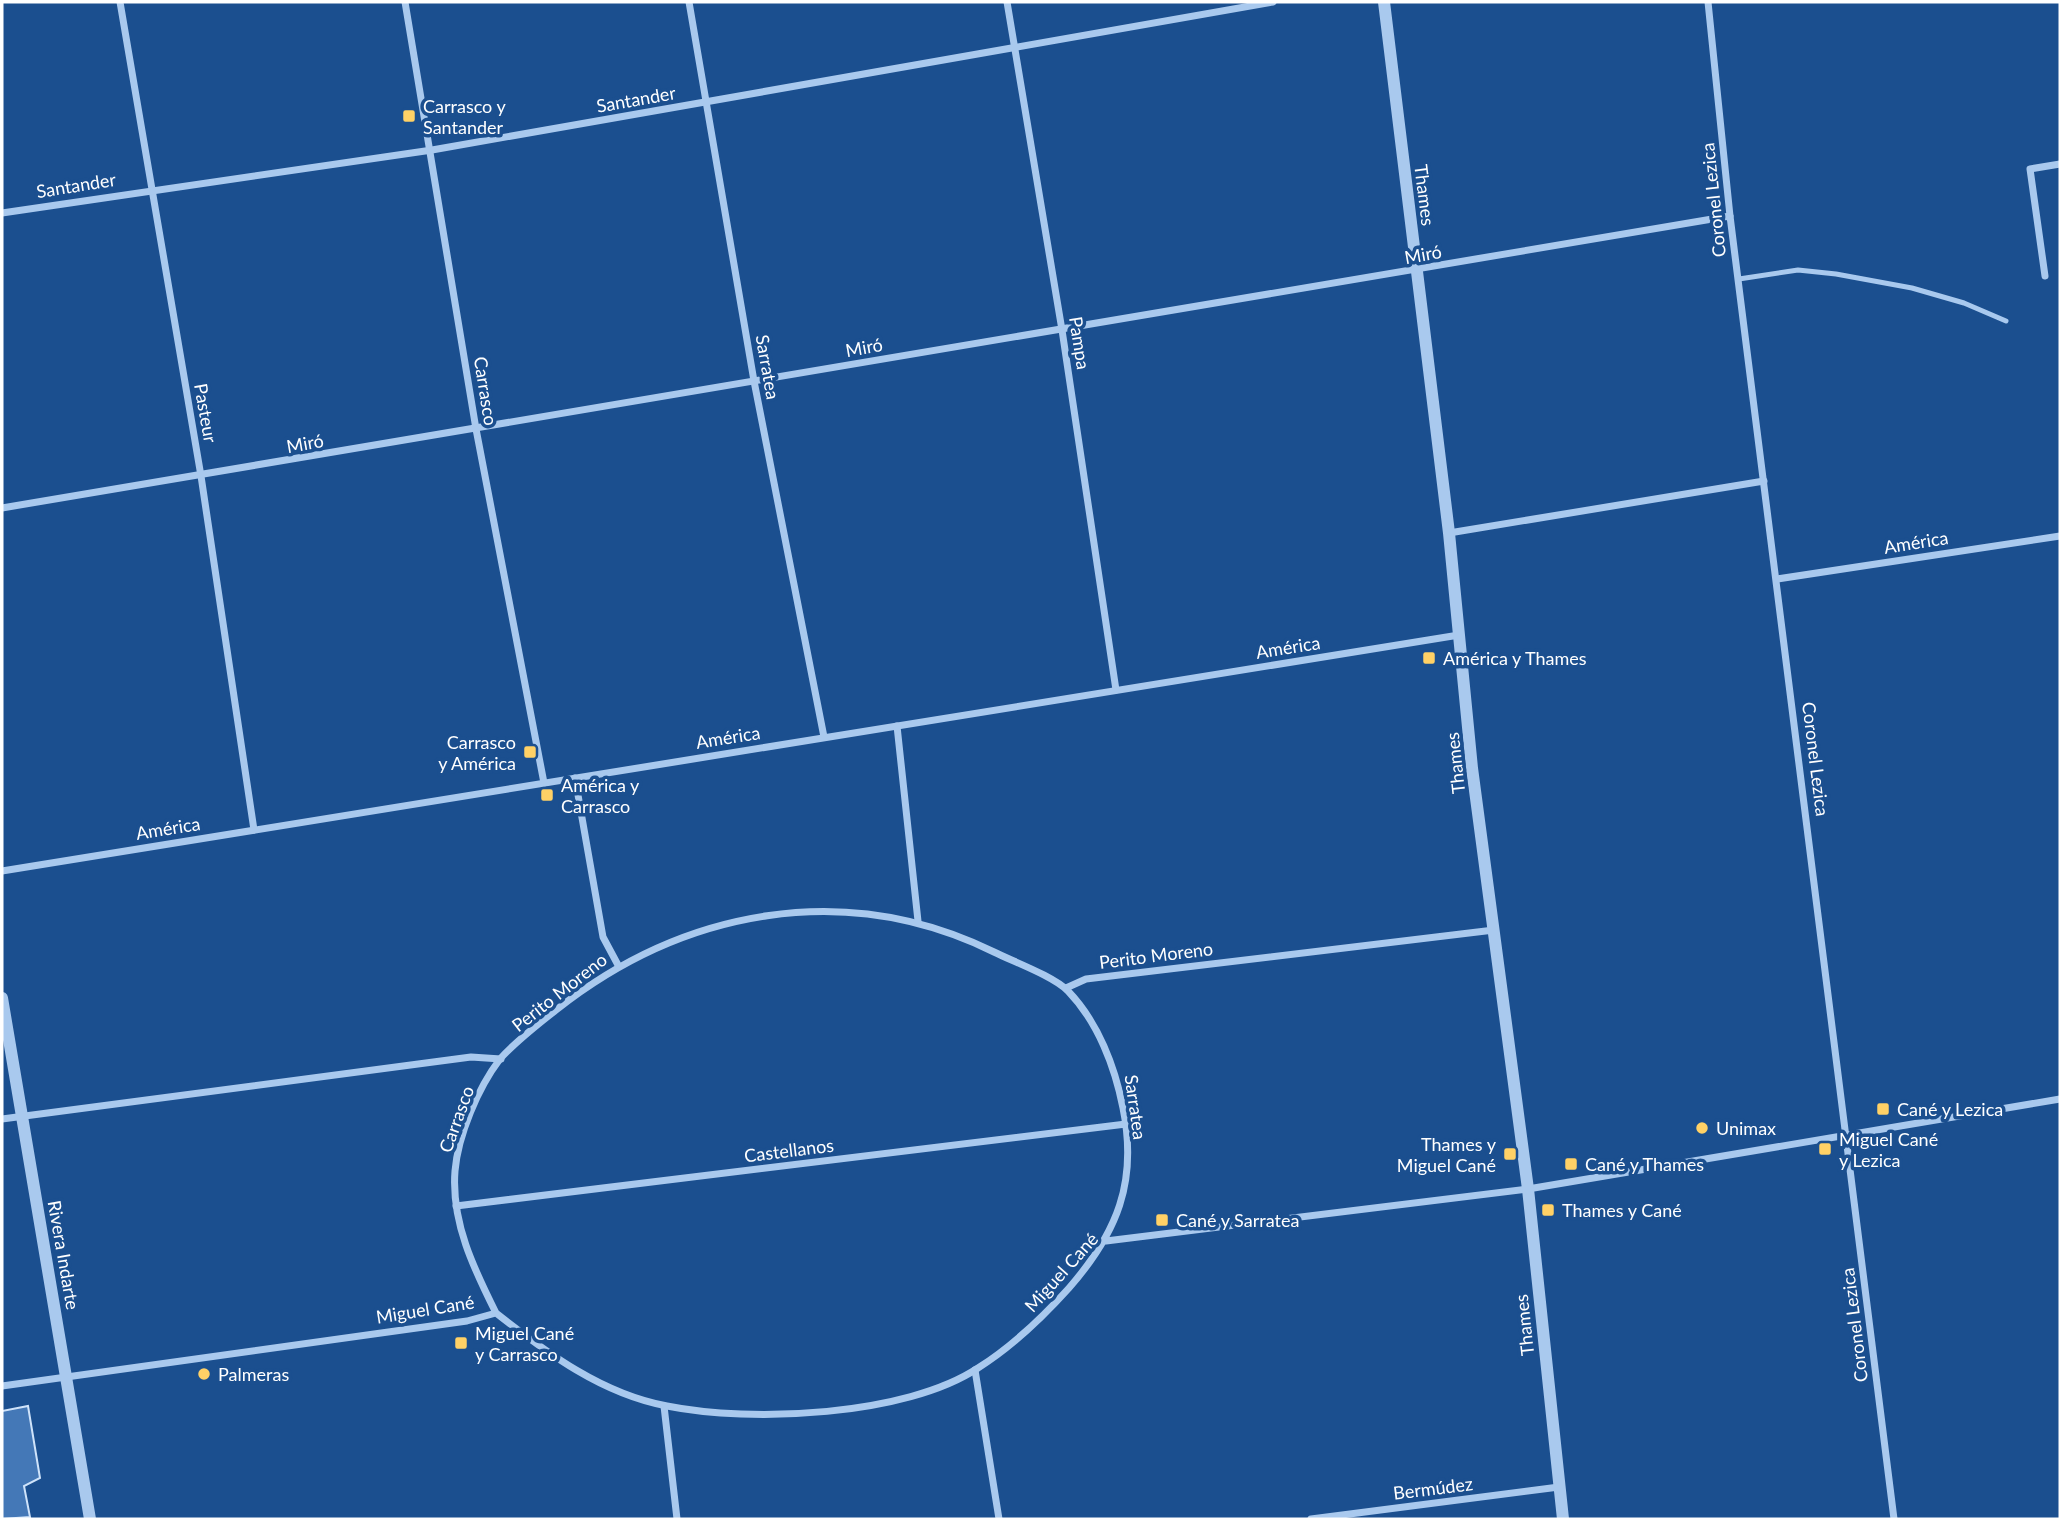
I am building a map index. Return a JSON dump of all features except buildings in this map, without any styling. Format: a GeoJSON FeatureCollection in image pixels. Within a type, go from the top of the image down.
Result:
{"type":"FeatureCollection","features":[{"type":"Feature","properties":{"kind":"street","name":"Pasteur"},"geometry":{"type":"LineString","coordinates":[[120,2],[201,476],[254,830]]}},
{"type":"Feature","properties":{"kind":"street","name":"Carrasco"},"geometry":{"type":"LineString","coordinates":[[405,2],[432,150],[476,429],[544,783]]}},
{"type":"Feature","properties":{"kind":"street","name":"Sarratea"},"geometry":{"type":"LineString","coordinates":[[689,2],[754,381],[824,737]]}},
{"type":"Feature","properties":{"kind":"street","name":"Pampa"},"geometry":{"type":"LineString","coordinates":[[1007,2],[1062,330],[1116,690]]}},
{"type":"Feature","properties":{"kind":"street","name":"Santander"},"geometry":{"type":"LineString","coordinates":[[2,213],[432,150],[1273,2]]}},
{"type":"Feature","properties":{"kind":"street","name":"Thames"},"geometry":{"type":"LineString","coordinates":[[1384,2],[1494,930],[1528,1189],[1563,1519]]}},
{"type":"Feature","properties":{"kind":"street","name":"Coronel Lezica"},"geometry":{"type":"LineString","coordinates":[[1708,2],[1730,216],[1894,1519]]}},
{"type":"Feature","properties":{"kind":"street"},"geometry":{"type":"LineString","coordinates":[[2045,276],[2030,169],[2060,164]]}},
{"type":"Feature","properties":{"kind":"street","name":"Miró"},"geometry":{"type":"LineString","coordinates":[[2,508],[1730,216]]}},
{"type":"Feature","properties":{"kind":"street"},"geometry":{"type":"LineString","coordinates":[[1449,533],[1765,481]]}},
{"type":"Feature","properties":{"kind":"street","name":"América"},"geometry":{"type":"LineString","coordinates":[[1777,579],[2060,536]]}},
{"type":"Feature","properties":{"kind":"street","name":"América"},"geometry":{"type":"LineString","coordinates":[[2,871],[1459,635]]}},
{"type":"Feature","properties":{"kind":"street"},"geometry":{"type":"LineString","coordinates":[[897,726],[918,921]]}},
{"type":"Feature","properties":{"kind":"street"},"geometry":{"type":"LineString","coordinates":[[575,778],[603,937],[618,965]]}},
{"type":"Feature","properties":{"kind":"street","name":"Perito Moreno"},"geometry":{"type":"LineString","coordinates":[[501,1059],[534,1027],[618,965],[686,935],[740,920],[834,910],[918,921],[965,938],[1066,988],[1086,979],[1494,930]]}},
{"type":"Feature","properties":{"kind":"street","name":"Sarratea"},"geometry":{"type":"LineString","coordinates":[[1066,988],[1115,1068],[1126,1124],[1127,1171],[1121,1208],[1106,1241]]}},
{"type":"Feature","properties":{"kind":"street","name":"Rivera Indarte"},"geometry":{"type":"LineString","coordinates":[[2,998],[90,1519]]}},
{"type":"Feature","properties":{"kind":"street"},"geometry":{"type":"LineString","coordinates":[[2,1119],[471,1057],[501,1059]]}},
{"type":"Feature","properties":{"kind":"street","name":"Carrasco"},"geometry":{"type":"LineString","coordinates":[[496,1313],[469,1255],[456,1206],[458,1152],[476,1105],[501,1059]]}},
{"type":"Feature","properties":{"kind":"street","name":"Miguel Cané"},"geometry":{"type":"LineString","coordinates":[[2,1386],[467,1321],[496,1313],[549,1353],[588,1377],[620,1392],[664,1406],[710,1413],[825,1411],[908,1396],[975,1370],[1038,1323],[1106,1241],[1528,1189],[2060,1099]]}},
{"type":"Feature","properties":{"kind":"street","name":"Castellanos"},"geometry":{"type":"LineString","coordinates":[[456,1206],[1126,1124]]}},
{"type":"Feature","properties":{"kind":"street"},"geometry":{"type":"LineString","coordinates":[[975,1370],[999,1519]]}},
{"type":"Feature","properties":{"kind":"street"},"geometry":{"type":"LineString","coordinates":[[664,1406],[677,1519]]}},
{"type":"Feature","properties":{"kind":"street","name":"Bermúdez"},"geometry":{"type":"LineString","coordinates":[[1311,1519],[1559,1487]]}},
{"type":"Feature","properties":{"kind":"lane"},"geometry":{"type":"LineString","coordinates":[[1739,279],[1798,270],[1836,274],[1912,288],[1964,303],[2006,321]]}},
{"type":"Feature","properties":{"kind":"place","name":"Carrasco y Santander"},"geometry":{"type":"Point","coordinates":[409,116]}},
{"type":"Feature","properties":{"kind":"place","name":"América y Thames"},"geometry":{"type":"Point","coordinates":[1429,658]}},
{"type":"Feature","properties":{"kind":"place","name":"Carrasco y América"},"geometry":{"type":"Point","coordinates":[530,752]}},
{"type":"Feature","properties":{"kind":"place","name":"América y Carrasco"},"geometry":{"type":"Point","coordinates":[547,795]}},
{"type":"Feature","properties":{"kind":"place","name":"Cané y Lezica"},"geometry":{"type":"Point","coordinates":[1883,1109]}},
{"type":"Feature","properties":{"kind":"place","name":"Unimax"},"geometry":{"type":"Point","coordinates":[1702,1128]}},
{"type":"Feature","properties":{"kind":"place","name":"Miguel Cané y Lezica"},"geometry":{"type":"Point","coordinates":[1825,1149]}},
{"type":"Feature","properties":{"kind":"place","name":"Thames y Miguel Cané"},"geometry":{"type":"Point","coordinates":[1510,1154]}},
{"type":"Feature","properties":{"kind":"place","name":"Cané y Thames"},"geometry":{"type":"Point","coordinates":[1571,1164]}},
{"type":"Feature","properties":{"kind":"place","name":"Thames y Cané"},"geometry":{"type":"Point","coordinates":[1548,1210]}},
{"type":"Feature","properties":{"kind":"place","name":"Cané y Sarratea"},"geometry":{"type":"Point","coordinates":[1162,1220]}},
{"type":"Feature","properties":{"kind":"place","name":"Miguel Cané y Carrasco"},"geometry":{"type":"Point","coordinates":[461,1343]}},
{"type":"Feature","properties":{"kind":"place","name":"Palmeras"},"geometry":{"type":"Point","coordinates":[204,1374]}}]}
